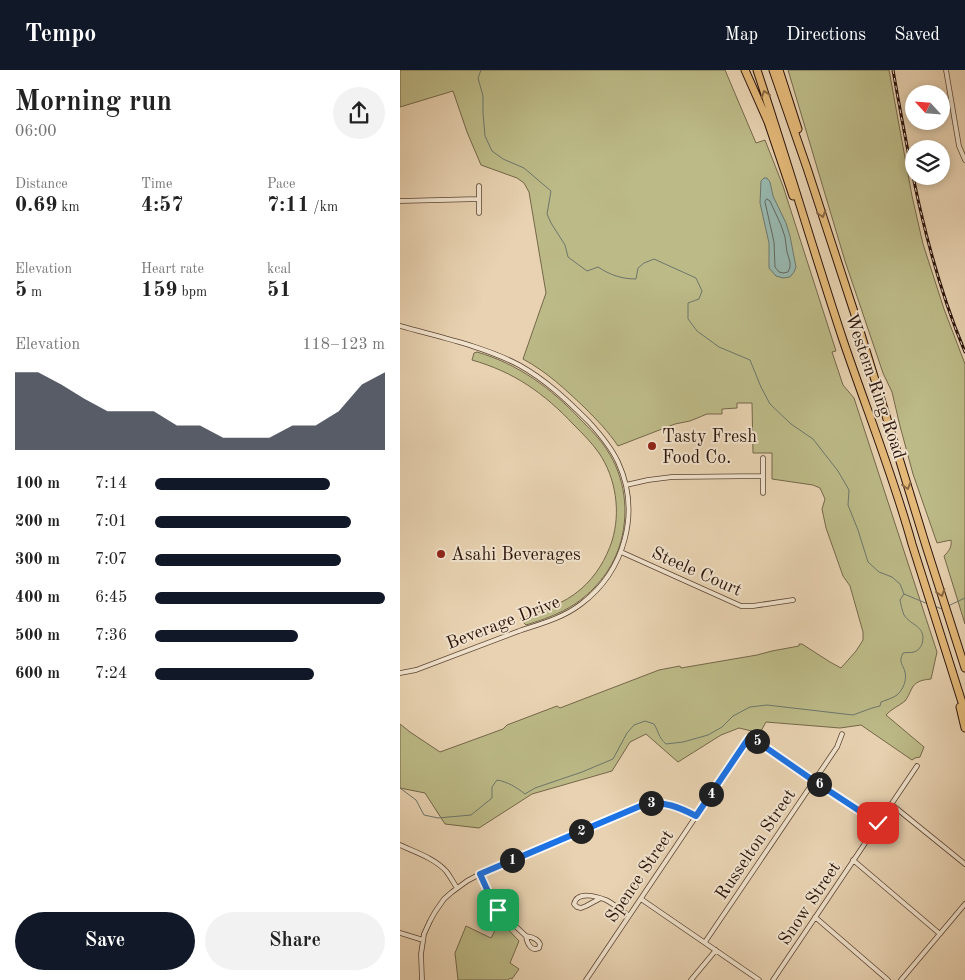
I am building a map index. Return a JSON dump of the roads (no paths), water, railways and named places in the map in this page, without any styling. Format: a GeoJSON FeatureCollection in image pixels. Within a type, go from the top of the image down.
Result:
{"type":"FeatureCollection","features":[{"type":"Feature","properties":{"kind":"highway"},"geometry":{"type":"LineString","coordinates":[[745,70],[768,122],[843,340]]}},
{"type":"Feature","properties":{"kind":"highway","name":"Western Ring Road"},"geometry":{"type":"LineString","coordinates":[[758,70],[843,340],[890,472],[965,712]]}},
{"type":"Feature","properties":{"kind":"highway","name":"Western Ring Road"},"geometry":{"type":"LineString","coordinates":[[773,70],[856,318],[965,667]]}},
{"type":"Feature","properties":{"kind":"highway"},"geometry":{"type":"LineString","coordinates":[[779,70],[798,127],[807,168]]}},
{"type":"Feature","properties":{"kind":"highway"},"geometry":{"type":"LineString","coordinates":[[946,654],[965,728]]}},
{"type":"Feature","properties":{"kind":"street"},"geometry":{"type":"LineString","coordinates":[[946,70],[959,146],[965,159]]}},
{"type":"Feature","properties":{"kind":"street"},"geometry":{"type":"LineString","coordinates":[[479,186],[479,213]]}},
{"type":"Feature","properties":{"kind":"street"},"geometry":{"type":"LineString","coordinates":[[400,201],[479,199]]}},
{"type":"Feature","properties":{"kind":"street","name":"Beverage Drive"},"geometry":{"type":"LineString","coordinates":[[400,326],[491,353],[518,365],[544,380],[572,405],[604,440],[618,461],[628,496],[627,530],[622,552],[599,588],[580,605],[557,618],[416,670],[400,673]]}},
{"type":"Feature","properties":{"kind":"street"},"geometry":{"type":"LineString","coordinates":[[763,458],[763,493]]}},
{"type":"Feature","properties":{"kind":"street"},"geometry":{"type":"LineString","coordinates":[[626,485],[672,477],[763,476]]}},
{"type":"Feature","properties":{"kind":"street","name":"Steele Court"},"geometry":{"type":"LineString","coordinates":[[622,552],[741,606],[793,600]]}},
{"type":"Feature","properties":{"kind":"street","name":"Russelton Street"},"geometry":{"type":"LineString","coordinates":[[705,942],[837,747],[842,734]]}},
{"type":"Feature","properties":{"kind":"street","name":"Spence Street"},"geometry":{"type":"LineString","coordinates":[[586,980],[747,740],[755,740],[814,781]]}},
{"type":"Feature","properties":{"kind":"street","name":"Snow Street"},"geometry":{"type":"LineString","coordinates":[[773,980],[917,766]]}},
{"type":"Feature","properties":{"kind":"street"},"geometry":{"type":"LineString","coordinates":[[814,781],[878,823]]}},
{"type":"Feature","properties":{"kind":"street"},"geometry":{"type":"LineString","coordinates":[[422,980],[423,940],[435,912],[444,899],[457,888],[480,874],[645,804],[669,804],[696,816]]}},
{"type":"Feature","properties":{"kind":"street"},"geometry":{"type":"LineString","coordinates":[[892,804],[965,864]]}},
{"type":"Feature","properties":{"kind":"street"},"geometry":{"type":"LineString","coordinates":[[400,845],[438,864],[446,871],[457,888]]}},
{"type":"Feature","properties":{"kind":"street"},"geometry":{"type":"LineString","coordinates":[[853,860],[940,934]]}},
{"type":"Feature","properties":{"kind":"street"},"geometry":{"type":"LineString","coordinates":[[480,874],[498,910],[526,936]]}},
{"type":"Feature","properties":{"kind":"street"},"geometry":{"type":"LineString","coordinates":[[599,899],[581,908],[574,904],[575,900],[580,897],[589,896],[607,901],[629,916]]}},
{"type":"Feature","properties":{"kind":"street"},"geometry":{"type":"LineString","coordinates":[[641,899],[759,980]]}},
{"type":"Feature","properties":{"kind":"street"},"geometry":{"type":"LineString","coordinates":[[901,980],[965,904]]}},
{"type":"Feature","properties":{"kind":"street"},"geometry":{"type":"LineString","coordinates":[[815,917],[888,980]]}},
{"type":"Feature","properties":{"kind":"street"},"geometry":{"type":"LineString","coordinates":[[400,933],[423,940]]}},
{"type":"Feature","properties":{"kind":"street"},"geometry":{"type":"LineString","coordinates":[[691,980],[716,950]]}},
{"type":"Feature","properties":{"kind":"water"},"geometry":{"type":"Polygon","coordinates":[[[767,178],[770,182],[773,196],[790,236],[796,267],[790,277],[776,276],[769,268],[769,243],[760,203],[761,181],[767,178]]]}},
{"type":"Feature","properties":{"kind":"waterway"},"geometry":{"type":"LineString","coordinates":[[481,70],[478,78],[483,96],[485,136],[492,151],[503,159],[524,168],[551,191],[547,214],[565,245],[568,257],[587,271],[598,267],[616,276],[636,279],[638,268],[654,259],[696,278],[702,291],[699,299],[688,303],[688,319],[697,331],[719,347],[750,360],[770,404],[791,424],[813,439],[838,471],[849,490],[848,505],[868,562],[879,572],[892,577],[900,584],[904,594]]}},
{"type":"Feature","properties":{"kind":"waterway"},"geometry":{"type":"LineString","coordinates":[[400,788],[416,800],[424,815],[438,818],[471,815],[492,798],[492,787],[497,780],[512,785],[525,794],[535,788],[582,772],[613,759],[627,733],[634,725],[645,721],[654,724],[660,737],[666,744],[683,742],[708,735],[722,727],[733,716],[750,707],[767,705],[853,715],[880,706],[881,702],[895,696],[903,688],[905,681],[901,661],[903,653],[913,652],[919,649],[922,644],[922,633],[904,615],[900,600],[904,594],[928,604]]}},
{"type":"Feature","properties":{"kind":"waterway"},"geometry":{"type":"LineString","coordinates":[[948,606],[965,598]]}},
{"type":"Feature","properties":{"kind":"waterway"},"geometry":{"type":"LineString","coordinates":[[934,606],[942,609]]}},
{"type":"Feature","properties":{"kind":"railway"},"geometry":{"type":"LineString","coordinates":[[893,70],[913,178],[930,249],[965,352]]}},
{"type":"Feature","properties":{"kind":"place","name":"Tasty Fresh Food Co."},"geometry":{"type":"Point","coordinates":[652,446]}},
{"type":"Feature","properties":{"kind":"place","name":"Asahi Beverages"},"geometry":{"type":"Point","coordinates":[441,554]}}]}
